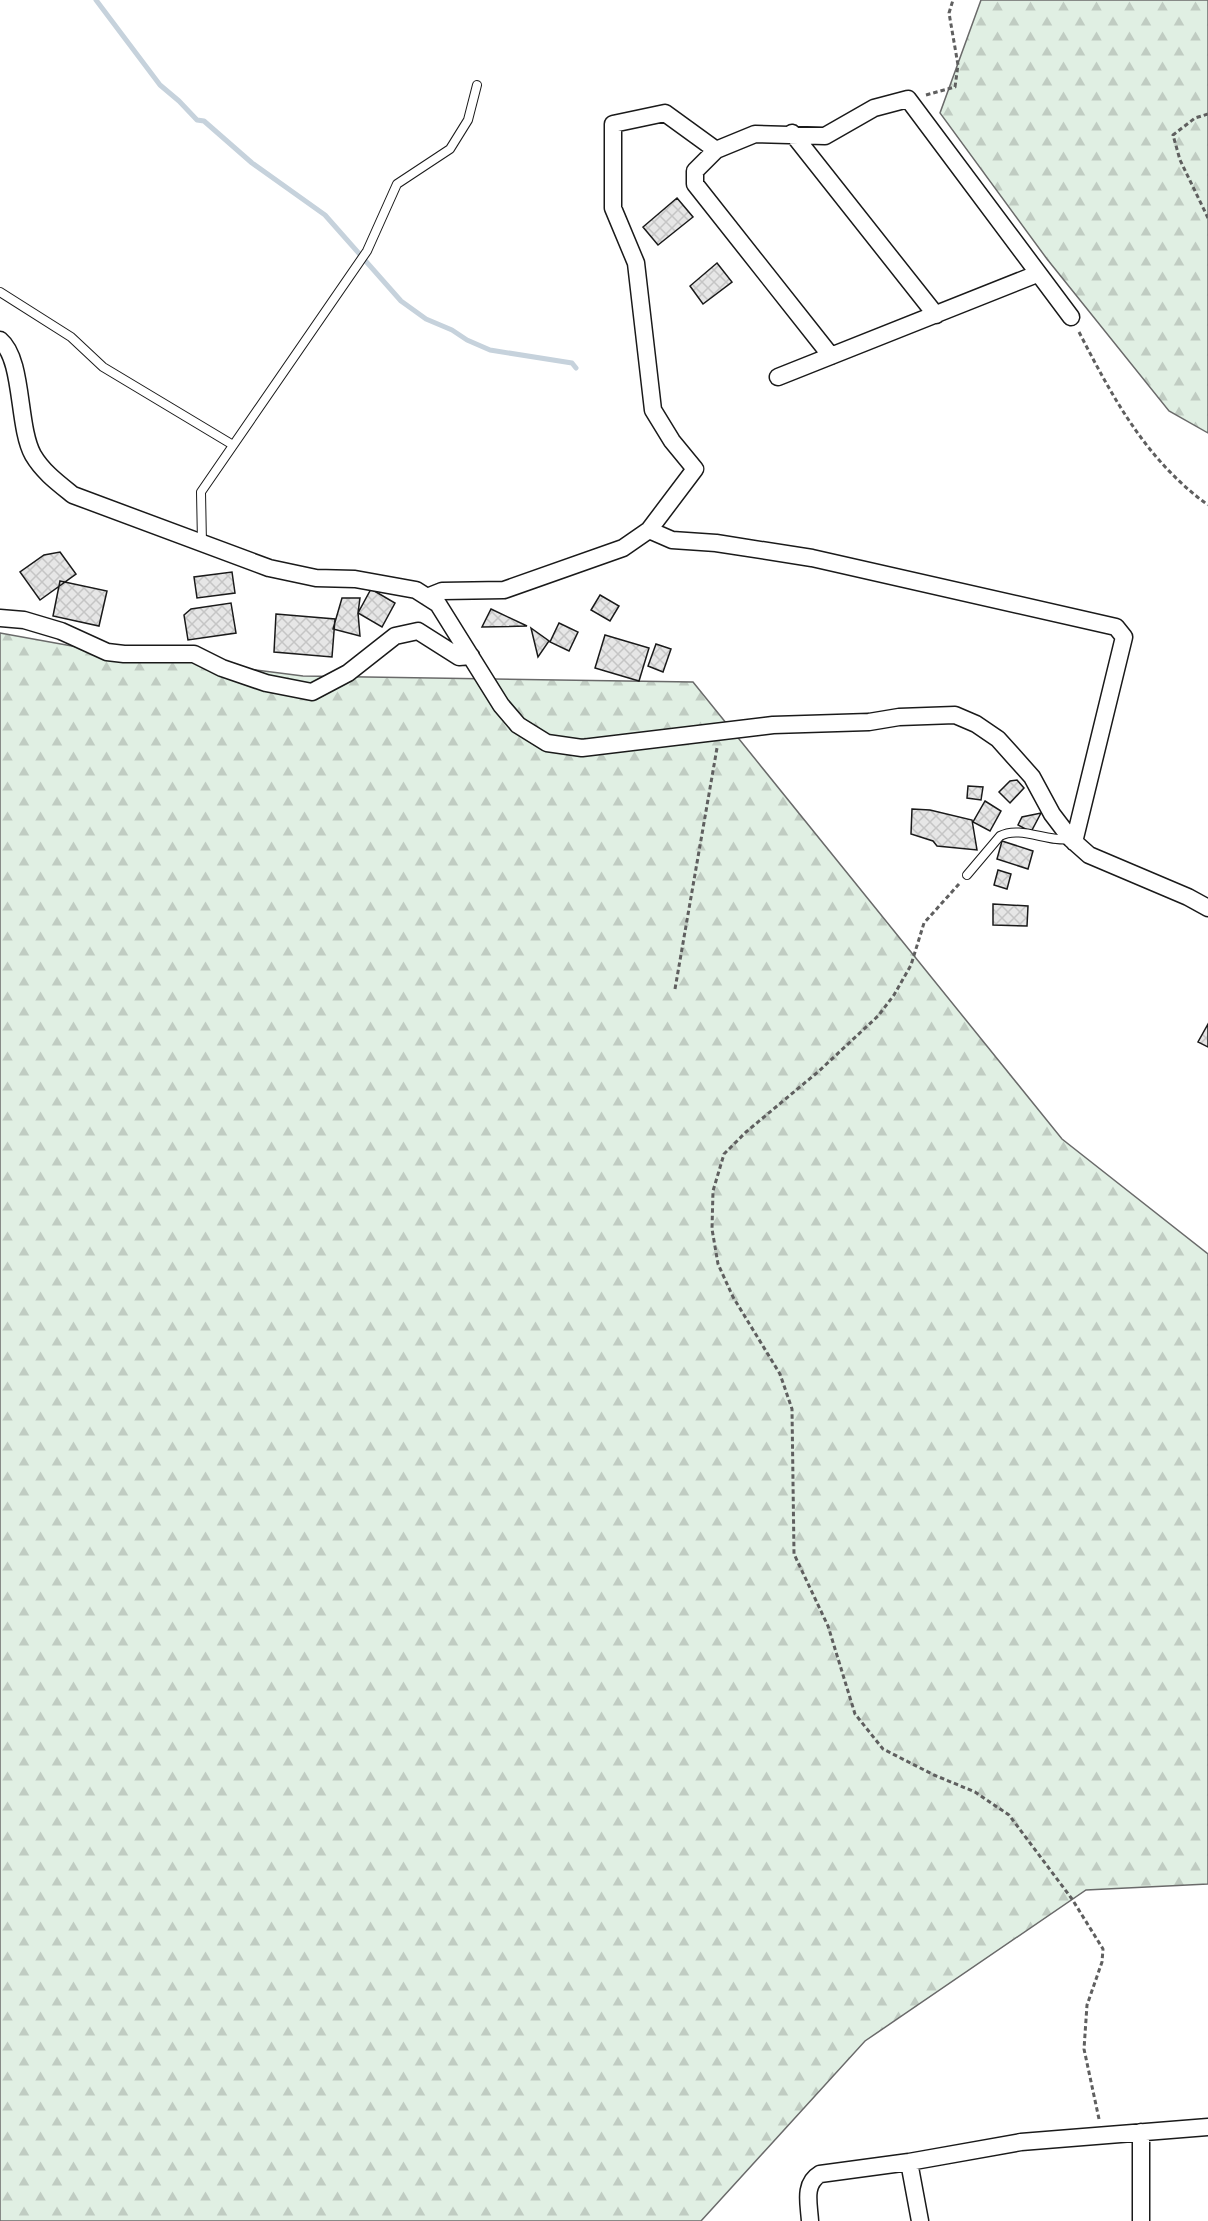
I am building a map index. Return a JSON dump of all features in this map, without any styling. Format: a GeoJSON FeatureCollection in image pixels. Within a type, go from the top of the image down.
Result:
{"type":"FeatureCollection","features":[{"type":"Feature","properties":{"kind":"street"},"geometry":{"type":"LineString","coordinates":[[831,356],[695,184],[695,171],[716,150],[755,134],[792,133],[825,136],[874,108],[908,99],[1071,317]]}},
{"type":"Feature","properties":{"kind":"street"},"geometry":{"type":"LineString","coordinates":[[427,597],[441,591],[504,590],[623,548],[649,530],[695,469],[672,441],[653,410],[636,263],[613,207],[613,123],[665,113],[716,150]]}},
{"type":"Feature","properties":{"kind":"street"},"geometry":{"type":"LineString","coordinates":[[792,133],[936,315]]}},
{"type":"Feature","properties":{"kind":"street"},"geometry":{"type":"LineString","coordinates":[[778,377],[1037,274]]}},
{"type":"Feature","properties":{"kind":"street"},"geometry":{"type":"LineString","coordinates":[[0,340],[7,346],[24,425],[33,454],[51,478],[73,495],[269,568],[316,578],[365,581],[417,590],[438,604],[501,705],[518,725],[547,743],[582,748],[773,725],[844,723],[925,715],[954,715],[976,724],[998,739],[1032,777],[1052,814],[1072,841],[1089,855],[1188,897],[1208,908]]}},
{"type":"Feature","properties":{"kind":"street"},"geometry":{"type":"LineString","coordinates":[[649,530],[672,540],[716,543],[813,558],[1116,627],[1124,637],[1072,841]]}},
{"type":"Feature","properties":{"kind":"street"},"geometry":{"type":"LineString","coordinates":[[0,618],[24,620],[61,631],[107,652],[194,654],[222,668],[266,683],[312,692],[348,672],[396,636],[418,631],[459,657],[471,656]]}},
{"type":"Feature","properties":{"kind":"street"},"geometry":{"type":"LineString","coordinates":[[1188,897],[1208,896]]}},
{"type":"Feature","properties":{"kind":"street"},"geometry":{"type":"LineString","coordinates":[[810,2221],[808,2186],[816,2176],[1021,2142],[1208,2127]]}},
{"type":"Feature","properties":{"kind":"street"},"geometry":{"type":"LineString","coordinates":[[1141,2132],[1141,2221]]}},
{"type":"Feature","properties":{"kind":"street"},"geometry":{"type":"LineString","coordinates":[[909,2162],[920,2221]]}},
{"type":"Feature","properties":{"kind":"lane"},"geometry":{"type":"LineString","coordinates":[[202,543],[201,492],[367,251],[397,184],[450,149],[468,120],[477,85]]}},
{"type":"Feature","properties":{"kind":"lane"},"geometry":{"type":"LineString","coordinates":[[0,292],[71,337],[103,367],[233,445]]}},
{"type":"Feature","properties":{"kind":"lane"},"geometry":{"type":"LineString","coordinates":[[967,875],[1000,836],[1006,833],[1037,835],[1059,842],[1072,841]]}},
{"type":"Feature","properties":{"kind":"path"},"geometry":{"type":"LineString","coordinates":[[908,99],[955,87],[958,65],[949,13],[953,0]]}},
{"type":"Feature","properties":{"kind":"path"},"geometry":{"type":"LineString","coordinates":[[1208,114],[1195,118],[1173,135],[1180,160],[1208,218]]}},
{"type":"Feature","properties":{"kind":"path"},"geometry":{"type":"LineString","coordinates":[[1071,317],[1105,382],[1147,448],[1191,492],[1208,505]]}},
{"type":"Feature","properties":{"kind":"path"},"geometry":{"type":"LineString","coordinates":[[675,989],[720,731]]}},
{"type":"Feature","properties":{"kind":"path"},"geometry":{"type":"LineString","coordinates":[[967,875],[924,923],[911,965],[878,1016],[724,1154],[713,1191],[712,1229],[718,1264],[734,1297],[780,1374],[792,1409],[794,1554],[828,1626],[855,1714],[883,1749],[934,1775],[975,1792],[1009,1815],[1072,1899],[1102,1949],[1102,1962],[1087,2005],[1084,2049],[1103,2136]]}},
{"type":"Feature","properties":{"kind":"green space"},"geometry":{"type":"Polygon","coordinates":[[[981,0],[1208,0],[1208,433],[1169,411],[1047,259],[940,113],[981,0]]]}},
{"type":"Feature","properties":{"kind":"green space"},"geometry":{"type":"Polygon","coordinates":[[[0,633],[83,648],[303,676],[693,682],[1062,1139],[1208,1254],[1208,1884],[1086,1890],[865,2041],[701,2221],[0,2221],[0,633]]]}},
{"type":"Feature","properties":{"kind":"building"},"geometry":{"type":"Polygon","coordinates":[[[677,198],[693,217],[658,245],[643,227],[677,198]]]}},
{"type":"Feature","properties":{"kind":"building"},"geometry":{"type":"Polygon","coordinates":[[[717,263],[732,282],[703,304],[690,286],[717,263]]]}},
{"type":"Feature","properties":{"kind":"building"},"geometry":{"type":"Polygon","coordinates":[[[60,552],[76,574],[40,600],[20,572],[44,555],[60,552]]]}},
{"type":"Feature","properties":{"kind":"building"},"geometry":{"type":"Polygon","coordinates":[[[232,572],[235,593],[197,598],[194,577],[232,572]]]}},
{"type":"Feature","properties":{"kind":"building"},"geometry":{"type":"Polygon","coordinates":[[[60,581],[107,591],[99,626],[53,616],[60,581]]]}},
{"type":"Feature","properties":{"kind":"building"},"geometry":{"type":"Polygon","coordinates":[[[371,589],[395,603],[382,627],[358,613],[371,589]]]}},
{"type":"Feature","properties":{"kind":"building"},"geometry":{"type":"Polygon","coordinates":[[[600,595],[619,606],[610,621],[591,610],[600,595]]]}},
{"type":"Feature","properties":{"kind":"building"},"geometry":{"type":"Polygon","coordinates":[[[342,598],[360,598],[358,613],[360,636],[333,629],[342,598]]]}},
{"type":"Feature","properties":{"kind":"building"},"geometry":{"type":"Polygon","coordinates":[[[231,603],[236,633],[188,640],[184,615],[191,609],[231,603]]]}},
{"type":"Feature","properties":{"kind":"building"},"geometry":{"type":"Polygon","coordinates":[[[491,609],[527,626],[482,627],[491,609]]]}},
{"type":"Feature","properties":{"kind":"building"},"geometry":{"type":"Polygon","coordinates":[[[276,614],[335,619],[332,657],[274,652],[276,614]]]}},
{"type":"Feature","properties":{"kind":"building"},"geometry":{"type":"Polygon","coordinates":[[[559,623],[578,632],[569,651],[550,642],[559,623]]]}},
{"type":"Feature","properties":{"kind":"building"},"geometry":{"type":"Polygon","coordinates":[[[531,628],[549,641],[538,657],[531,628]]]}},
{"type":"Feature","properties":{"kind":"building"},"geometry":{"type":"Polygon","coordinates":[[[605,635],[649,648],[639,681],[595,668],[605,635]]]}},
{"type":"Feature","properties":{"kind":"building"},"geometry":{"type":"Polygon","coordinates":[[[656,644],[671,649],[663,672],[648,666],[656,644]]]}},
{"type":"Feature","properties":{"kind":"building"},"geometry":{"type":"Polygon","coordinates":[[[1017,780],[1024,788],[1010,803],[999,792],[1010,781],[1017,780]]]}},
{"type":"Feature","properties":{"kind":"building"},"geometry":{"type":"Polygon","coordinates":[[[968,786],[983,787],[981,800],[967,798],[968,786]]]}},
{"type":"Feature","properties":{"kind":"building"},"geometry":{"type":"Polygon","coordinates":[[[985,801],[1001,811],[990,831],[973,822],[985,801]]]}},
{"type":"Feature","properties":{"kind":"building"},"geometry":{"type":"Polygon","coordinates":[[[912,809],[930,810],[972,820],[977,850],[937,846],[933,841],[911,834],[912,809]]]}},
{"type":"Feature","properties":{"kind":"building"},"geometry":{"type":"Polygon","coordinates":[[[1041,813],[1031,832],[1018,825],[1022,817],[1041,813]]]}},
{"type":"Feature","properties":{"kind":"building"},"geometry":{"type":"Polygon","coordinates":[[[1002,841],[1033,851],[1028,869],[997,859],[1002,841]]]}},
{"type":"Feature","properties":{"kind":"building"},"geometry":{"type":"Polygon","coordinates":[[[998,870],[1011,874],[1007,889],[994,885],[998,870]]]}},
{"type":"Feature","properties":{"kind":"building"},"geometry":{"type":"Polygon","coordinates":[[[993,904],[1028,906],[1027,926],[993,925],[993,904]]]}},
{"type":"Feature","properties":{"kind":"building"},"geometry":{"type":"Polygon","coordinates":[[[1208,1024],[1208,1047],[1198,1042],[1208,1024]]]}},
{"type":"Feature","properties":{"kind":"waterway"},"geometry":{"type":"LineString","coordinates":[[96,0],[160,85],[197,120],[204,121],[252,163],[325,215],[401,301],[426,319],[490,350],[572,363],[576,368]]}}]}
